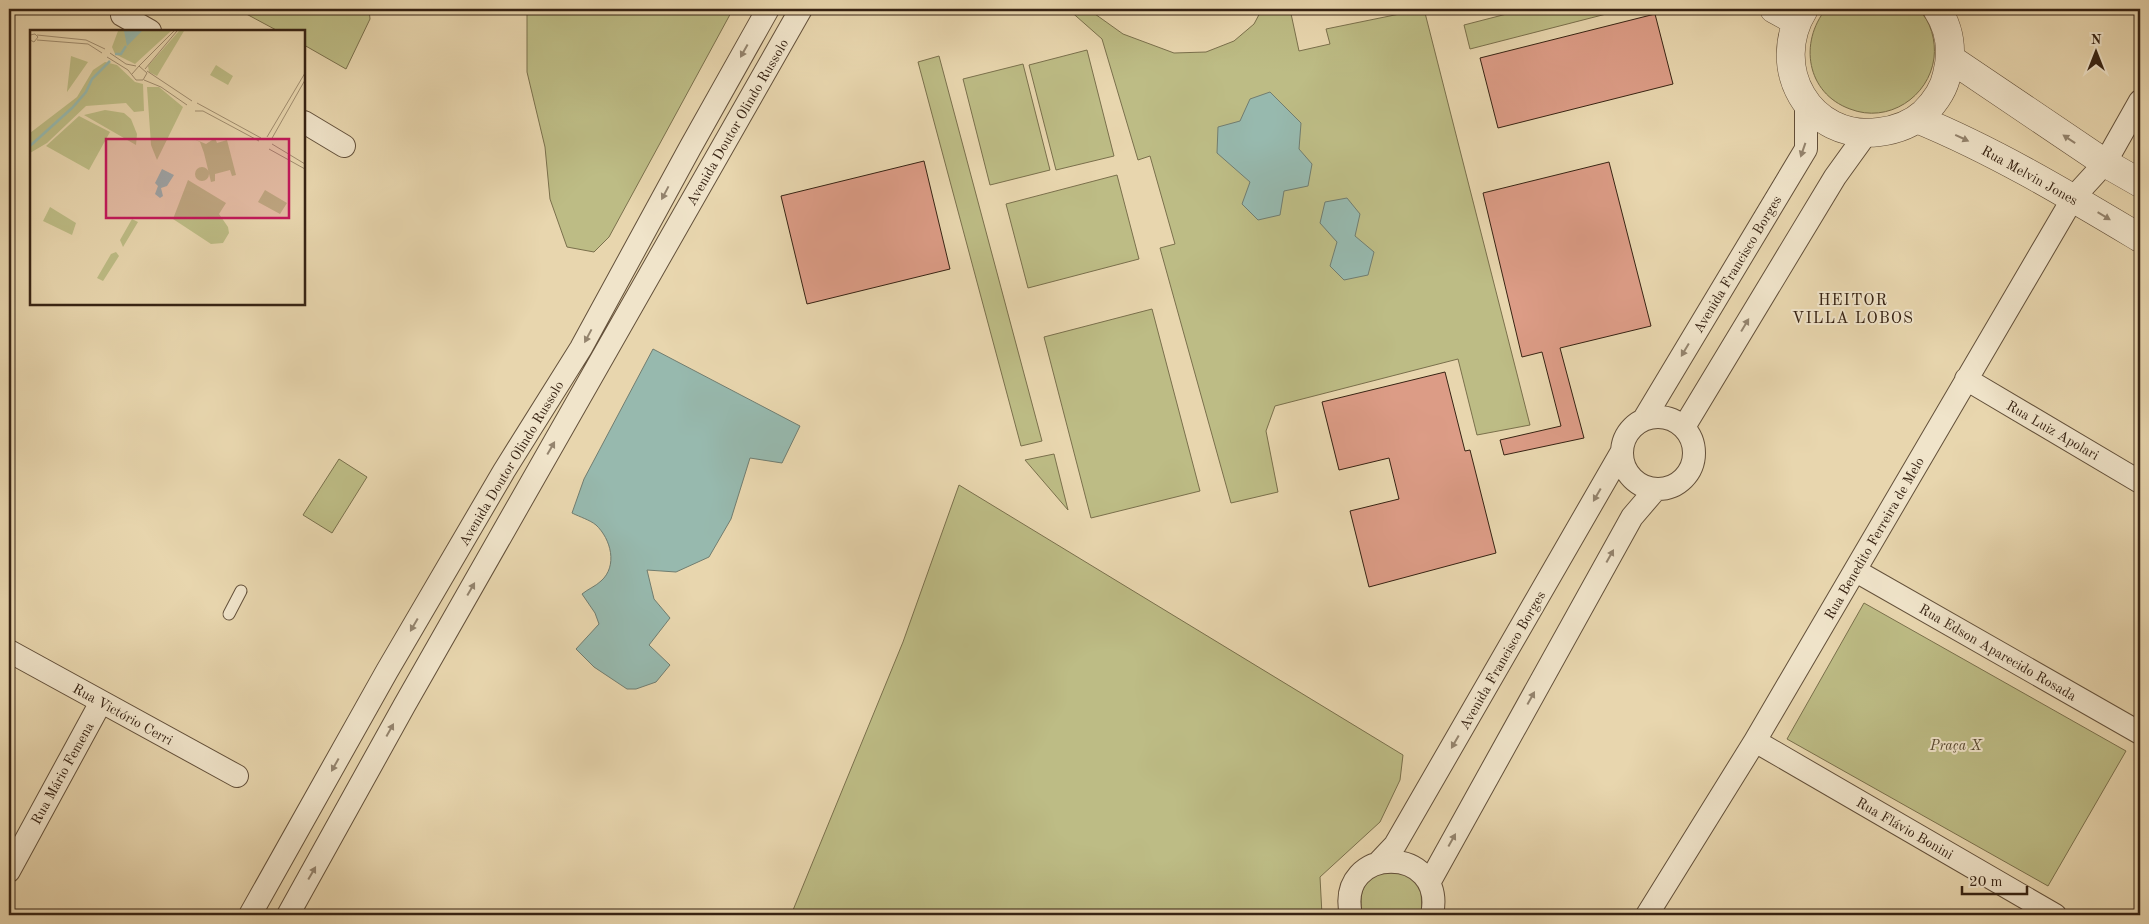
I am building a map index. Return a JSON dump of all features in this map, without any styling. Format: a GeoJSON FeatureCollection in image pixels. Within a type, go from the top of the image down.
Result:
{"type":"FeatureCollection","features":[{"type":"Feature","properties":{"kind":"street","name":"Avenida Doutor Olindo Russolo"},"geometry":{"type":"LineString","coordinates":[[250,915],[387,671],[504,471],[581,348],[768,9]]}},
{"type":"Feature","properties":{"kind":"street","name":"Avenida Doutor Olindo Russolo"},"geometry":{"type":"LineString","coordinates":[[288,915],[404,706],[801,9]]}},
{"type":"Feature","properties":{"kind":"street"},"geometry":{"type":"LineString","coordinates":[[1791,13],[1790,63],[1795,83],[1806,102],[1822,118],[1843,130],[1866,134],[1893,131],[1917,119],[1934,103],[1945,82],[1951,59],[1950,42],[1946,26],[1938,9]]}},
{"type":"Feature","properties":{"kind":"street"},"geometry":{"type":"LineString","coordinates":[[122,15],[148,30]]}},
{"type":"Feature","properties":{"kind":"street"},"geometry":{"type":"LineString","coordinates":[[1951,59],[2105,163],[2140,183]]}},
{"type":"Feature","properties":{"kind":"street","name":"Rua Benedito Ferreira de Melo"},"geometry":{"type":"LineString","coordinates":[[1647,915],[1755,741],[2073,198],[2105,163],[2140,101]]}},
{"type":"Feature","properties":{"kind":"street","name":"Avenida Francisco Borges"},"geometry":{"type":"LineString","coordinates":[[1644,419],[1806,149],[1806,102]]}},
{"type":"Feature","properties":{"kind":"street","name":"Rua Melvin Jones"},"geometry":{"type":"LineString","coordinates":[[1917,119],[1964,139],[2073,198],[2140,238]]}},
{"type":"Feature","properties":{"kind":"street"},"geometry":{"type":"LineString","coordinates":[[305,123],[344,146]]}},
{"type":"Feature","properties":{"kind":"street"},"geometry":{"type":"LineString","coordinates":[[1684,427],[1835,177],[1866,134]]}},
{"type":"Feature","properties":{"kind":"street","name":"Rua Luiz Apolari"},"geometry":{"type":"LineString","coordinates":[[1966,380],[2140,482]]}},
{"type":"Feature","properties":{"kind":"street"},"geometry":{"type":"LineString","coordinates":[[1655,416],[1666,417],[1684,427],[1691,436],[1694,447],[1694,458],[1691,468],[1685,477],[1677,484],[1667,488],[1656,489],[1635,481],[1623,464],[1622,453],[1623,442],[1635,424],[1655,416]]}},
{"type":"Feature","properties":{"kind":"street","name":"Avenida Francisco Borges"},"geometry":{"type":"LineString","coordinates":[[1351,915],[1349,906],[1350,892],[1356,879],[1366,869],[1378,863],[1395,844],[1622,453]]}},
{"type":"Feature","properties":{"kind":"street"},"geometry":{"type":"LineString","coordinates":[[504,471],[529,486]]}},
{"type":"Feature","properties":{"kind":"street"},"geometry":{"type":"LineString","coordinates":[[1429,883],[1632,517],[1656,489]]}},
{"type":"Feature","properties":{"kind":"street","name":"Rua Edson Aparecido Rosada"},"geometry":{"type":"LineString","coordinates":[[1856,571],[2140,733]]}},
{"type":"Feature","properties":{"kind":"street","name":"Rua Victório Cerri"},"geometry":{"type":"LineString","coordinates":[[9,652],[237,776]]}},
{"type":"Feature","properties":{"kind":"street"},"geometry":{"type":"LineString","coordinates":[[387,671],[416,686]]}},
{"type":"Feature","properties":{"kind":"street"},"geometry":{"type":"LineString","coordinates":[[376,692],[404,706]]}},
{"type":"Feature","properties":{"kind":"street","name":"Rua Mário Femena"},"geometry":{"type":"LineString","coordinates":[[9,871],[101,702]]}},
{"type":"Feature","properties":{"kind":"street","name":"Rua Flávio Bonini"},"geometry":{"type":"LineString","coordinates":[[1755,741],[2055,915]]}},
{"type":"Feature","properties":{"kind":"street"},"geometry":{"type":"LineString","coordinates":[[1378,863],[1393,861],[1407,864],[1420,871],[1429,883],[1433,894],[1432,915]]}},
{"type":"Feature","properties":{"kind":"lane"},"geometry":{"type":"LineString","coordinates":[[229,614],[241,591]]}},
{"type":"Feature","properties":{"kind":"green space"},"geometry":{"type":"Polygon","coordinates":[[[237,9],[369,9],[370,19],[346,69],[305,46],[305,30],[276,30],[237,9]]]}},
{"type":"Feature","properties":{"kind":"green space"},"geometry":{"type":"Polygon","coordinates":[[[527,9],[733,9],[609,237],[594,252],[567,247],[550,199],[545,147],[527,72],[527,9]]]}},
{"type":"Feature","properties":{"kind":"green space"},"geometry":{"type":"Polygon","coordinates":[[[1068,9],[1088,9],[1123,34],[1174,53],[1206,52],[1234,41],[1254,24],[1262,9],[1290,9],[1299,51],[1330,44],[1326,29],[1424,9],[1530,425],[1477,435],[1458,359],[1275,406],[1266,431],[1278,492],[1231,503],[1160,248],[1175,244],[1150,156],[1138,160],[1102,39],[1068,9]]]}},
{"type":"Feature","properties":{"kind":"green space"},"geometry":{"type":"Polygon","coordinates":[[[1526,9],[1614,9],[1614,12],[1470,49],[1464,25],[1526,9]]]}},
{"type":"Feature","properties":{"kind":"green space"},"geometry":{"type":"Polygon","coordinates":[[[1826,9],[1918,9],[1926,19],[1933,38],[1934,58],[1931,72],[1924,85],[1904,104],[1892,110],[1878,113],[1864,113],[1850,109],[1835,101],[1824,91],[1816,79],[1811,65],[1812,36],[1817,22],[1826,9]]]}},
{"type":"Feature","properties":{"kind":"green space"},"geometry":{"type":"Polygon","coordinates":[[[1087,50],[1114,156],[1056,170],[1029,65],[1087,50]]]}},
{"type":"Feature","properties":{"kind":"green space"},"geometry":{"type":"Polygon","coordinates":[[[939,56],[1042,441],[1021,446],[918,62],[939,56]]]}},
{"type":"Feature","properties":{"kind":"green space"},"geometry":{"type":"Polygon","coordinates":[[[1023,64],[1050,170],[990,185],[963,79],[1023,64]]]}},
{"type":"Feature","properties":{"kind":"green space"},"geometry":{"type":"Polygon","coordinates":[[[1117,175],[1139,259],[1028,288],[1006,204],[1117,175]]]}},
{"type":"Feature","properties":{"kind":"green space"},"geometry":{"type":"Polygon","coordinates":[[[1152,309],[1200,491],[1091,518],[1044,337],[1152,309]]]}},
{"type":"Feature","properties":{"kind":"green space"},"geometry":{"type":"Polygon","coordinates":[[[1054,454],[1068,510],[1025,460],[1054,454]]]}},
{"type":"Feature","properties":{"kind":"green space"},"geometry":{"type":"Polygon","coordinates":[[[339,459],[367,477],[332,533],[303,515],[339,459]]]}},
{"type":"Feature","properties":{"kind":"green space"},"geometry":{"type":"Polygon","coordinates":[[[959,485],[1403,755],[1400,780],[1380,822],[1320,877],[1322,915],[791,915],[903,642],[959,485]]]}},
{"type":"Feature","properties":{"kind":"green space","name":"Praça X"},"geometry":{"type":"Polygon","coordinates":[[[1864,603],[2126,751],[2048,886],[1787,739],[1864,603]]]}},
{"type":"Feature","properties":{"kind":"green space"},"geometry":{"type":"Polygon","coordinates":[[[1379,872],[1408,874],[1421,888],[1422,915],[1362,915],[1361,895],[1368,882],[1379,872]]]}},
{"type":"Feature","properties":{"kind":"water"},"geometry":{"type":"Polygon","coordinates":[[[1270,92],[1301,123],[1299,149],[1312,164],[1308,186],[1284,191],[1280,215],[1258,220],[1242,204],[1250,182],[1217,153],[1218,127],[1240,121],[1250,99],[1270,92]]]}},
{"type":"Feature","properties":{"kind":"water"},"geometry":{"type":"Polygon","coordinates":[[[1347,198],[1360,214],[1355,236],[1374,252],[1368,275],[1344,280],[1330,266],[1337,242],[1320,223],[1325,202],[1347,198]]]}},
{"type":"Feature","properties":{"kind":"water"},"geometry":{"type":"Polygon","coordinates":[[[653,349],[800,426],[782,463],[750,458],[731,519],[709,557],[676,572],[647,570],[654,599],[670,618],[649,645],[670,665],[656,682],[636,689],[627,689],[594,667],[576,649],[599,624],[595,613],[582,594],[599,583],[606,575],[610,568],[611,560],[609,545],[601,531],[594,523],[572,513],[584,479],[653,349]]]}},
{"type":"Feature","properties":{"kind":"building"},"geometry":{"type":"Polygon","coordinates":[[[1655,14],[1673,84],[1498,128],[1480,58],[1655,14]]]}},
{"type":"Feature","properties":{"kind":"building"},"geometry":{"type":"Polygon","coordinates":[[[924,161],[950,269],[807,304],[781,196],[924,161]]]}},
{"type":"Feature","properties":{"kind":"building"},"geometry":{"type":"Polygon","coordinates":[[[1609,162],[1651,326],[1560,348],[1584,438],[1504,455],[1500,440],[1561,426],[1542,352],[1522,357],[1483,193],[1609,162]]]}},
{"type":"Feature","properties":{"kind":"building"},"geometry":{"type":"Polygon","coordinates":[[[1445,372],[1465,451],[1470,450],[1496,553],[1369,587],[1350,511],[1399,499],[1389,458],[1339,470],[1322,402],[1445,372]]]}},
{"type":"Feature","properties":{"kind":"district","name":"HEITOR VILLA LOBOS"},"geometry":{"type":"Point","coordinates":[1853,308]}}]}
